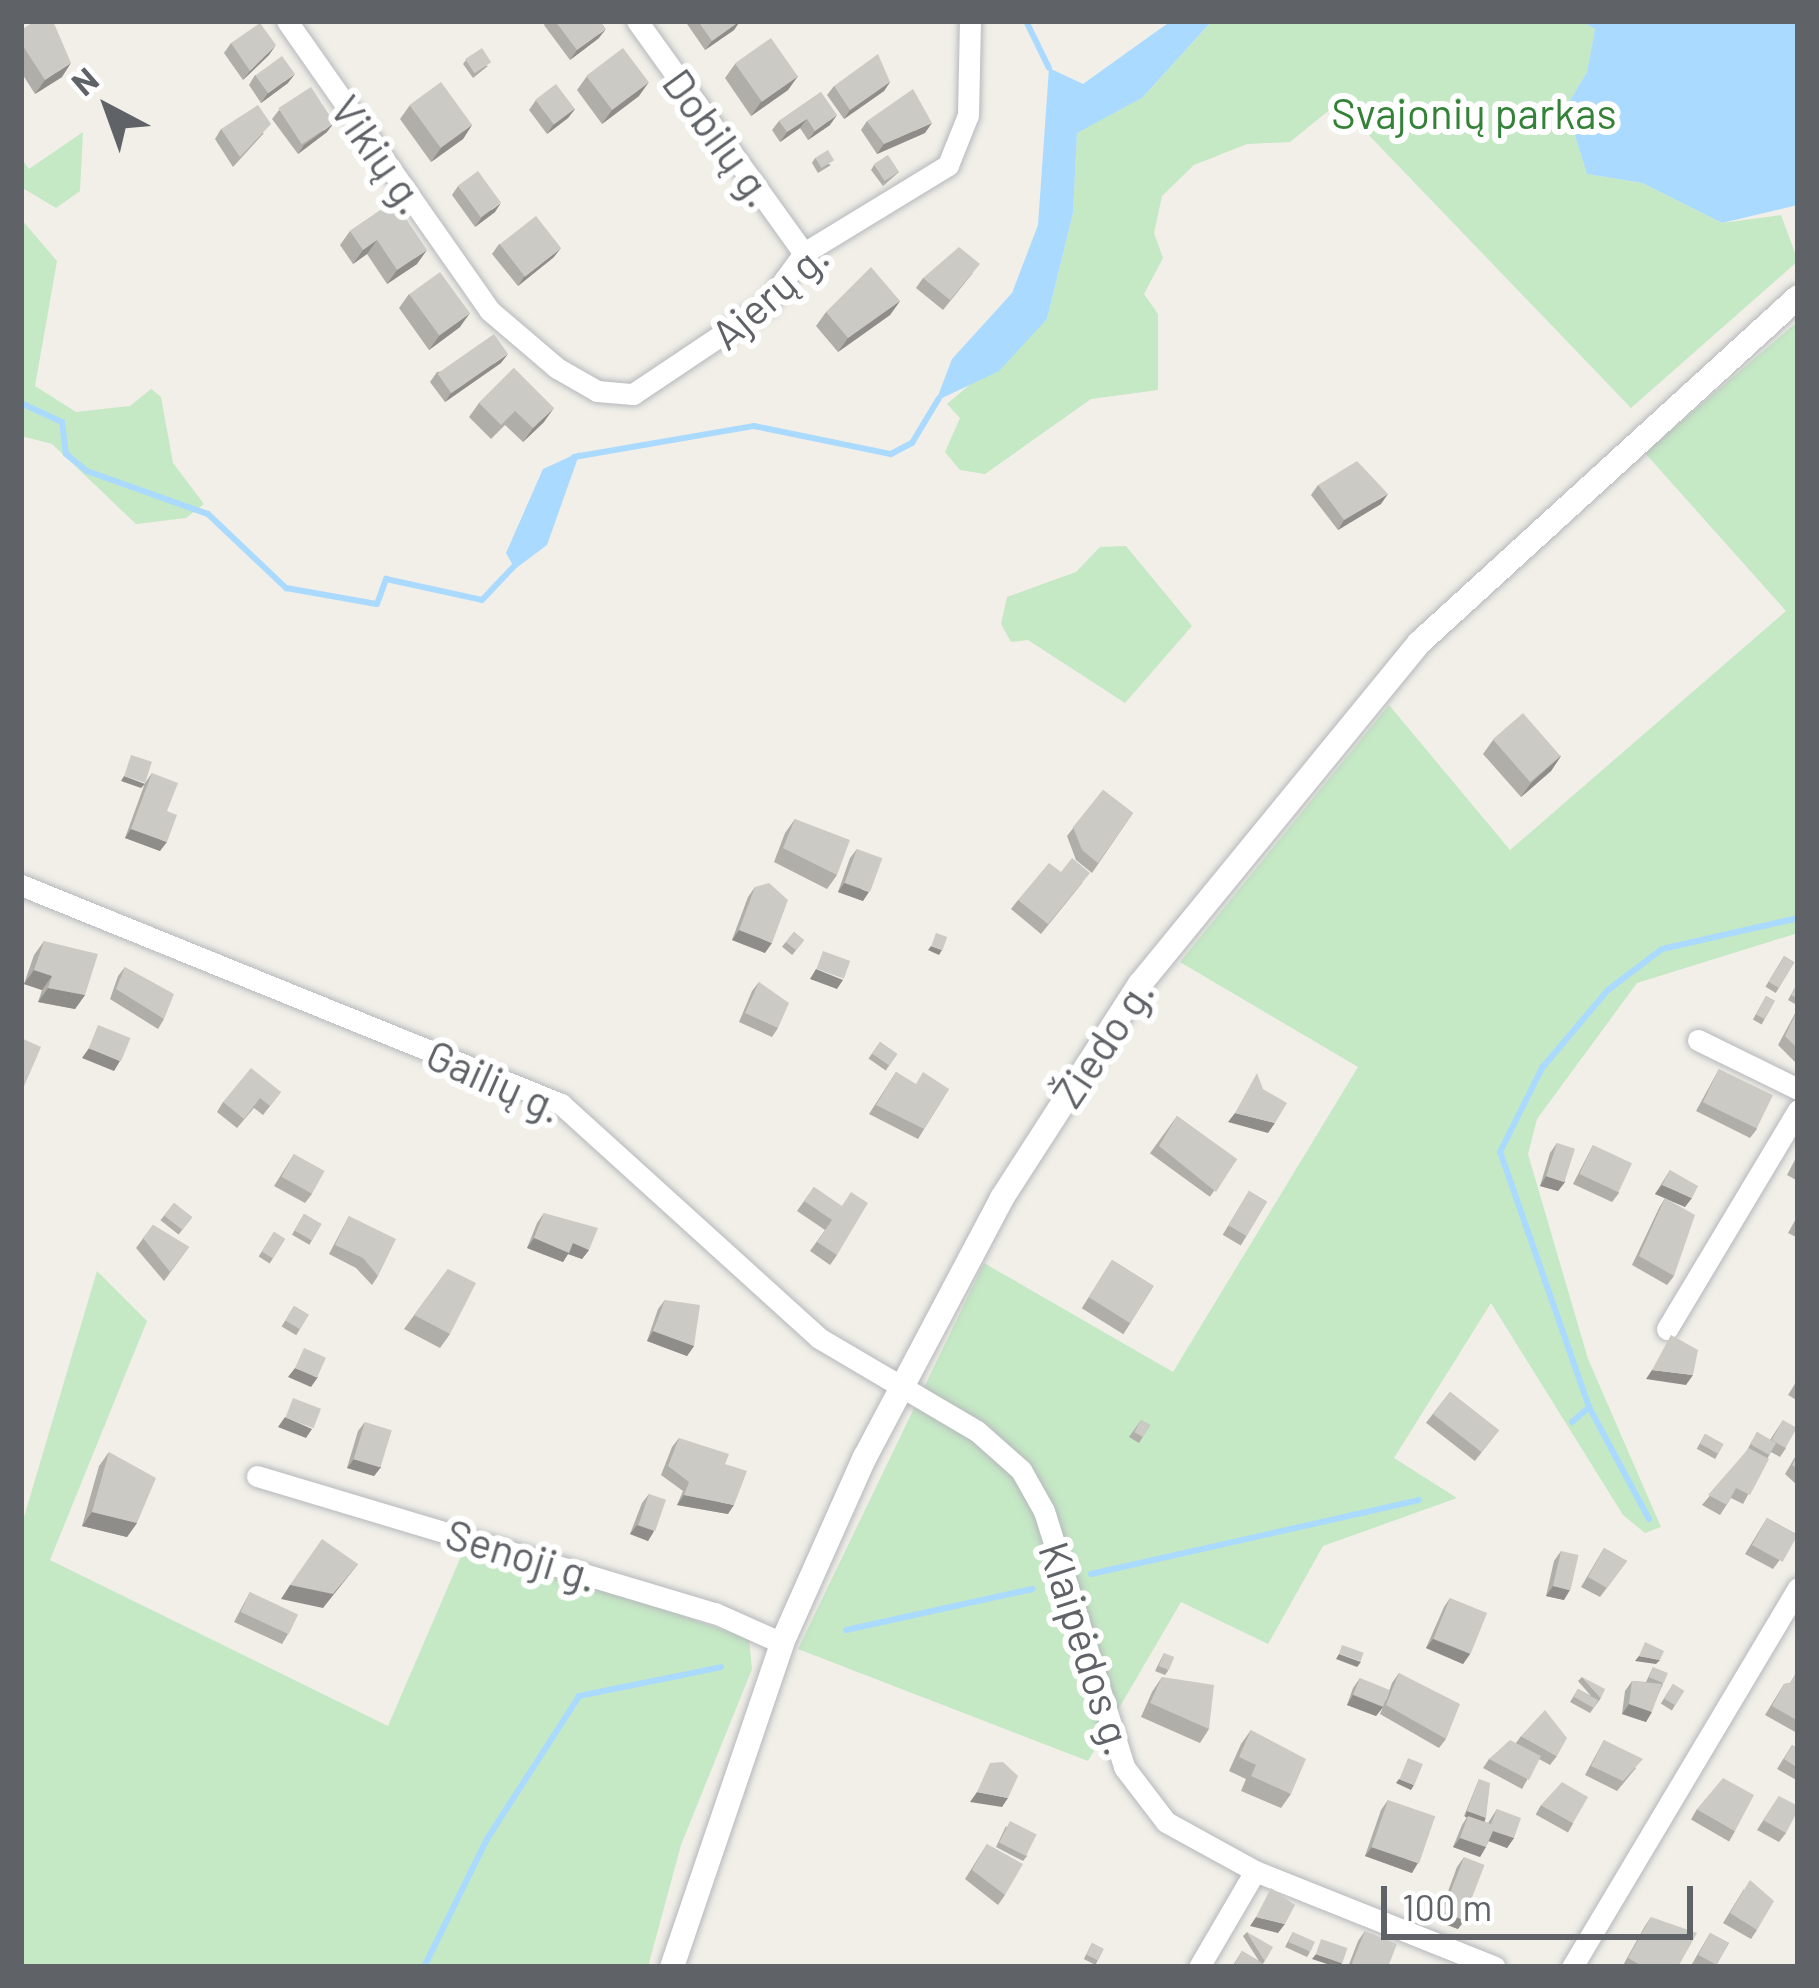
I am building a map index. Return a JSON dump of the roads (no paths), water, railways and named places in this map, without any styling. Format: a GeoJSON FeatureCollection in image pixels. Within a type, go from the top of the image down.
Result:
{"type":"FeatureCollection","features":[{"type":"Feature","properties":{"kind":"street","name":"Vikių g."},"geometry":{"type":"LineString","coordinates":[[287,21],[472,286]]}},
{"type":"Feature","properties":{"kind":"street","name":"Dobilų g."},"geometry":{"type":"LineString","coordinates":[[637,21],[804,253]]}},
{"type":"Feature","properties":{"kind":"street","name":"Ajerų g."},"geometry":{"type":"LineString","coordinates":[[472,286],[557,368],[597,391],[633,394],[766,305],[804,253],[948,165],[968,115],[970,21]]}},
{"type":"Feature","properties":{"kind":"street","name":"Žiedo g."},"geometry":{"type":"LineString","coordinates":[[672,1967],[782,1643],[900,1386],[1058,1107],[1268,818],[1487,574],[1798,297]]}},
{"type":"Feature","properties":{"kind":"street","name":"Gailių g."},"geometry":{"type":"LineString","coordinates":[[21,885],[533,1087],[819,1338],[900,1386]]}},
{"type":"Feature","properties":{"kind":"street"},"geometry":{"type":"LineString","coordinates":[[1698,1040],[1798,1089]]}},
{"type":"Feature","properties":{"kind":"street"},"geometry":{"type":"LineString","coordinates":[[1667,1329],[1798,1110]]}},
{"type":"Feature","properties":{"kind":"street","name":"Klaipėdos g."},"geometry":{"type":"LineString","coordinates":[[900,1386],[1021,1471],[1135,1787],[1186,1838],[1496,1967]]}},
{"type":"Feature","properties":{"kind":"street","name":"Senoji g."},"geometry":{"type":"LineString","coordinates":[[257,1476],[715,1612],[782,1643]]}},
{"type":"Feature","properties":{"kind":"street"},"geometry":{"type":"LineString","coordinates":[[1572,1967],[1794,1604]]}},
{"type":"Feature","properties":{"kind":"street"},"geometry":{"type":"LineString","coordinates":[[1199,1967],[1256,1871]]}},
{"type":"Feature","properties":{"kind":"water"},"geometry":{"type":"Polygon","coordinates":[[[1171,21],[1212,21],[1142,98],[1077,133],[1073,213],[1047,319],[999,371],[936,401],[952,359],[1012,293],[1038,225],[1049,68],[1083,84],[1171,21]]]}},
{"type":"Feature","properties":{"kind":"water"},"geometry":{"type":"Polygon","coordinates":[[[1581,21],[1798,21],[1798,205],[1722,223],[1642,183],[1587,174],[1566,107],[1587,72],[1595,29],[1581,21]]]}},
{"type":"Feature","properties":{"kind":"water"},"geometry":{"type":"Polygon","coordinates":[[[580,452],[547,545],[515,569],[506,553],[543,469],[580,452]]]}},
{"type":"Feature","properties":{"kind":"waterway"},"geometry":{"type":"LineString","coordinates":[[1026,21],[1049,68]]}},
{"type":"Feature","properties":{"kind":"waterway"},"geometry":{"type":"LineString","coordinates":[[574,457],[754,426],[891,454],[912,443],[939,398]]}},
{"type":"Feature","properties":{"kind":"waterway"},"geometry":{"type":"LineString","coordinates":[[21,403],[62,422],[66,454],[87,471],[208,514],[286,588],[377,604],[386,579],[482,600],[517,563]]}},
{"type":"Feature","properties":{"kind":"waterway"},"geometry":{"type":"LineString","coordinates":[[1649,1519],[1589,1407],[1500,1152],[1542,1068],[1608,990],[1662,949],[1798,918]]}},
{"type":"Feature","properties":{"kind":"waterway"},"geometry":{"type":"LineString","coordinates":[[1572,1422],[1589,1407]]}},
{"type":"Feature","properties":{"kind":"waterway"},"geometry":{"type":"LineString","coordinates":[[1091,1574],[1419,1500]]}},
{"type":"Feature","properties":{"kind":"waterway"},"geometry":{"type":"LineString","coordinates":[[846,1630],[1033,1589]]}},
{"type":"Feature","properties":{"kind":"waterway"},"geometry":{"type":"LineString","coordinates":[[424,1967],[487,1839],[579,1696],[721,1667]]}},
{"type":"Feature","properties":{"kind":"park label","name":"Svajonių parkas"},"geometry":{"type":"Point","coordinates":[1474,112]}}]}
